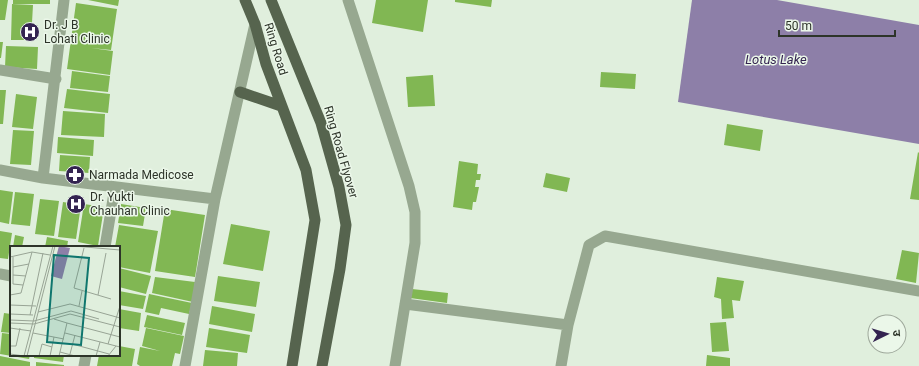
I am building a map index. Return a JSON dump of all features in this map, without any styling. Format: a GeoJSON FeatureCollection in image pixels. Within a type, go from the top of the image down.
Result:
{"type":"FeatureCollection","features":[{"type":"Feature","properties":{"kind":"highway","name":"Ring Road"},"geometry":{"type":"LineString","coordinates":[[245,0],[255,24],[266,64],[281,106]]}},
{"type":"Feature","properties":{"kind":"highway","name":"Ring Road Flyover"},"geometry":{"type":"LineString","coordinates":[[271,0],[321,123],[340,187],[346,225],[340,269],[322,366]]}},
{"type":"Feature","properties":{"kind":"highway"},"geometry":{"type":"LineString","coordinates":[[240,92],[281,106],[306,170],[315,220],[292,366]]}},
{"type":"Feature","properties":{"kind":"street"},"geometry":{"type":"LineString","coordinates":[[42,178],[56,79],[64,0]]}},
{"type":"Feature","properties":{"kind":"street"},"geometry":{"type":"LineString","coordinates":[[348,0],[409,186],[415,212],[415,244],[395,366]]}},
{"type":"Feature","properties":{"kind":"street"},"geometry":{"type":"LineString","coordinates":[[185,366],[215,199],[255,24]]}},
{"type":"Feature","properties":{"kind":"street"},"geometry":{"type":"LineString","coordinates":[[0,70],[56,79]]}},
{"type":"Feature","properties":{"kind":"street"},"geometry":{"type":"LineString","coordinates":[[0,170],[42,178],[215,199]]}},
{"type":"Feature","properties":{"kind":"street"},"geometry":{"type":"LineString","coordinates":[[105,246],[115,187]]}},
{"type":"Feature","properties":{"kind":"street"},"geometry":{"type":"LineString","coordinates":[[561,366],[568,325],[589,245],[606,236],[919,291]]}},
{"type":"Feature","properties":{"kind":"street"},"geometry":{"type":"LineString","coordinates":[[0,274],[10,276]]}},
{"type":"Feature","properties":{"kind":"street"},"geometry":{"type":"LineString","coordinates":[[406,304],[568,325]]}},
{"type":"Feature","properties":{"kind":"street"},"geometry":{"type":"LineString","coordinates":[[84,366],[86,356]]}},
{"type":"Feature","properties":{"kind":"water","name":"Lotus Lake"},"geometry":{"type":"Polygon","coordinates":[[[692,0],[777,0],[919,25],[919,144],[678,102],[692,0]]]}},
{"type":"Feature","properties":{"kind":"building"},"geometry":{"type":"Polygon","coordinates":[[[0,0],[8,0],[5,20],[0,20],[0,0]]]}},
{"type":"Feature","properties":{"kind":"building"},"geometry":{"type":"Polygon","coordinates":[[[13,0],[50,0],[50,4],[13,4],[13,0]]]}},
{"type":"Feature","properties":{"kind":"building"},"geometry":{"type":"Polygon","coordinates":[[[88,0],[119,0],[118,6],[88,0]]]}},
{"type":"Feature","properties":{"kind":"building"},"geometry":{"type":"Polygon","coordinates":[[[376,0],[428,0],[423,32],[372,23],[376,0]]]}},
{"type":"Feature","properties":{"kind":"building"},"geometry":{"type":"Polygon","coordinates":[[[455,0],[492,0],[491,7],[455,2],[455,0]]]}},
{"type":"Feature","properties":{"kind":"building"},"geometry":{"type":"Polygon","coordinates":[[[76,3],[117,9],[111,50],[91,48],[113,51],[110,75],[67,69],[76,3]]]}},
{"type":"Feature","properties":{"kind":"building"},"geometry":{"type":"Polygon","coordinates":[[[12,4],[33,5],[31,40],[11,40],[12,4]]]}},
{"type":"Feature","properties":{"kind":"building"},"geometry":{"type":"Polygon","coordinates":[[[0,42],[3,42],[1,58],[0,58],[0,42]]]}},
{"type":"Feature","properties":{"kind":"building"},"geometry":{"type":"Polygon","coordinates":[[[6,46],[38,47],[37,69],[5,67],[6,46]]]}},
{"type":"Feature","properties":{"kind":"building"},"geometry":{"type":"Polygon","coordinates":[[[72,71],[110,76],[108,92],[70,88],[72,71]]]}},
{"type":"Feature","properties":{"kind":"building"},"geometry":{"type":"Polygon","coordinates":[[[601,72],[636,74],[635,89],[600,87],[601,72]]]}},
{"type":"Feature","properties":{"kind":"building"},"geometry":{"type":"Polygon","coordinates":[[[433,75],[435,106],[408,107],[406,77],[433,75]]]}},
{"type":"Feature","properties":{"kind":"building"},"geometry":{"type":"Polygon","coordinates":[[[67,89],[110,94],[108,113],[64,108],[67,89]]]}},
{"type":"Feature","properties":{"kind":"building"},"geometry":{"type":"Polygon","coordinates":[[[0,90],[6,90],[3,124],[0,124],[0,90]]]}},
{"type":"Feature","properties":{"kind":"building"},"geometry":{"type":"Polygon","coordinates":[[[16,94],[37,97],[33,129],[12,127],[16,94]]]}},
{"type":"Feature","properties":{"kind":"building"},"geometry":{"type":"Polygon","coordinates":[[[63,111],[105,114],[104,137],[61,135],[63,111]]]}},
{"type":"Feature","properties":{"kind":"building"},"geometry":{"type":"Polygon","coordinates":[[[727,124],[763,130],[760,151],[724,145],[727,124]]]}},
{"type":"Feature","properties":{"kind":"building"},"geometry":{"type":"Polygon","coordinates":[[[13,130],[34,131],[31,165],[10,164],[13,130]]]}},
{"type":"Feature","properties":{"kind":"building"},"geometry":{"type":"Polygon","coordinates":[[[58,137],[94,140],[93,156],[57,153],[58,137]]]}},
{"type":"Feature","properties":{"kind":"building"},"geometry":{"type":"Polygon","coordinates":[[[918,152],[919,153],[919,200],[910,199],[918,152]]]}},
{"type":"Feature","properties":{"kind":"building"},"geometry":{"type":"Polygon","coordinates":[[[60,155],[90,157],[89,173],[59,171],[60,155]]]}},
{"type":"Feature","properties":{"kind":"building"},"geometry":{"type":"Polygon","coordinates":[[[459,161],[478,164],[477,174],[481,174],[480,180],[476,180],[475,187],[479,187],[476,202],[473,202],[472,210],[453,207],[459,161]]]}},
{"type":"Feature","properties":{"kind":"building"},"geometry":{"type":"Polygon","coordinates":[[[546,173],[570,178],[567,192],[543,187],[546,173]]]}},
{"type":"Feature","properties":{"kind":"building"},"geometry":{"type":"Polygon","coordinates":[[[0,190],[13,192],[9,224],[0,222],[0,190]]]}},
{"type":"Feature","properties":{"kind":"building"},"geometry":{"type":"Polygon","coordinates":[[[15,192],[34,194],[30,226],[11,224],[15,192]]]}},
{"type":"Feature","properties":{"kind":"building"},"geometry":{"type":"Polygon","coordinates":[[[40,199],[59,201],[54,236],[35,234],[40,199]]]}},
{"type":"Feature","properties":{"kind":"building"},"geometry":{"type":"Polygon","coordinates":[[[63,202],[81,205],[76,239],[58,237],[63,202]]]}},
{"type":"Feature","properties":{"kind":"building"},"geometry":{"type":"Polygon","coordinates":[[[84,204],[104,207],[98,246],[78,242],[84,204]]]}},
{"type":"Feature","properties":{"kind":"building"},"geometry":{"type":"Polygon","coordinates":[[[121,204],[146,208],[143,226],[118,223],[121,204]]]}},
{"type":"Feature","properties":{"kind":"building"},"geometry":{"type":"Polygon","coordinates":[[[165,209],[205,215],[195,277],[155,271],[165,209]]]}},
{"type":"Feature","properties":{"kind":"building"},"geometry":{"type":"Polygon","coordinates":[[[231,224],[270,231],[263,271],[223,264],[231,224]]]}},
{"type":"Feature","properties":{"kind":"building"},"geometry":{"type":"Polygon","coordinates":[[[119,225],[158,231],[150,273],[120,267],[120,246],[115,246],[119,225]]]}},
{"type":"Feature","properties":{"kind":"building"},"geometry":{"type":"Polygon","coordinates":[[[0,231],[12,233],[8,259],[0,258],[0,231]]]}},
{"type":"Feature","properties":{"kind":"building"},"geometry":{"type":"Polygon","coordinates":[[[15,235],[24,237],[22,246],[13,246],[15,235]]]}},
{"type":"Feature","properties":{"kind":"building"},"geometry":{"type":"Polygon","coordinates":[[[47,237],[68,241],[67,246],[45,246],[47,237]]]}},
{"type":"Feature","properties":{"kind":"building"},"geometry":{"type":"Polygon","coordinates":[[[902,250],[919,253],[916,283],[896,279],[902,250]]]}},
{"type":"Feature","properties":{"kind":"building"},"geometry":{"type":"Polygon","coordinates":[[[120,268],[151,276],[146,294],[120,287],[120,268]]]}},
{"type":"Feature","properties":{"kind":"building"},"geometry":{"type":"Polygon","coordinates":[[[218,276],[260,282],[256,307],[214,301],[218,276]]]}},
{"type":"Feature","properties":{"kind":"building"},"geometry":{"type":"Polygon","coordinates":[[[155,277],[195,282],[193,302],[152,293],[155,277]]]}},
{"type":"Feature","properties":{"kind":"building"},"geometry":{"type":"Polygon","coordinates":[[[717,277],[744,281],[740,301],[732,300],[734,318],[722,319],[721,299],[714,297],[717,277]]]}},
{"type":"Feature","properties":{"kind":"building"},"geometry":{"type":"Polygon","coordinates":[[[412,289],[448,293],[447,303],[410,298],[412,289]]]}},
{"type":"Feature","properties":{"kind":"building"},"geometry":{"type":"Polygon","coordinates":[[[120,291],[146,296],[143,309],[120,305],[120,291]]]}},
{"type":"Feature","properties":{"kind":"building"},"geometry":{"type":"Polygon","coordinates":[[[149,294],[192,303],[189,314],[161,308],[159,315],[145,312],[149,294]]]}},
{"type":"Feature","properties":{"kind":"building"},"geometry":{"type":"Polygon","coordinates":[[[212,306],[255,314],[252,332],[209,324],[212,306]]]}},
{"type":"Feature","properties":{"kind":"building"},"geometry":{"type":"Polygon","coordinates":[[[120,309],[141,313],[139,331],[120,328],[120,309]]]}},
{"type":"Feature","properties":{"kind":"building"},"geometry":{"type":"Polygon","coordinates":[[[4,313],[10,314],[10,333],[1,332],[4,313]]]}},
{"type":"Feature","properties":{"kind":"building"},"geometry":{"type":"Polygon","coordinates":[[[147,315],[185,323],[182,335],[144,327],[147,315]]]}},
{"type":"Feature","properties":{"kind":"building"},"geometry":{"type":"Polygon","coordinates":[[[726,322],[729,351],[712,352],[710,323],[726,322]]]}},
{"type":"Feature","properties":{"kind":"building"},"geometry":{"type":"Polygon","coordinates":[[[146,328],[184,336],[180,354],[175,353],[172,366],[140,366],[137,364],[140,347],[160,351],[142,346],[146,328]]]}},
{"type":"Feature","properties":{"kind":"building"},"geometry":{"type":"Polygon","coordinates":[[[209,328],[250,335],[247,353],[206,347],[209,328]]]}},
{"type":"Feature","properties":{"kind":"building"},"geometry":{"type":"Polygon","coordinates":[[[2,333],[10,334],[10,356],[0,354],[2,333]]]}},
{"type":"Feature","properties":{"kind":"building"},"geometry":{"type":"Polygon","coordinates":[[[120,346],[135,349],[132,366],[97,366],[99,356],[120,356],[120,346]]]}},
{"type":"Feature","properties":{"kind":"building"},"geometry":{"type":"Polygon","coordinates":[[[205,350],[238,353],[237,366],[203,366],[205,350]]]}},
{"type":"Feature","properties":{"kind":"building"},"geometry":{"type":"Polygon","coordinates":[[[707,355],[730,358],[730,366],[706,366],[707,355]]]}},
{"type":"Feature","properties":{"kind":"building"},"geometry":{"type":"Polygon","coordinates":[[[0,356],[30,362],[30,366],[0,366],[0,356]]]}},
{"type":"Feature","properties":{"kind":"building"},"geometry":{"type":"Polygon","coordinates":[[[12,356],[30,356],[29,359],[12,356]]]}},
{"type":"Feature","properties":{"kind":"building"},"geometry":{"type":"Polygon","coordinates":[[[34,356],[64,356],[63,362],[34,358],[34,356]]]}},
{"type":"Feature","properties":{"kind":"building"},"geometry":{"type":"Polygon","coordinates":[[[36,362],[64,365],[64,366],[36,366],[36,362]]]}},
{"type":"Feature","properties":{"kind":"place","name":"Dr. J B Lohati Clinic"},"geometry":{"type":"Point","coordinates":[30,32]}},
{"type":"Feature","properties":{"kind":"place","name":"Narmada Medicose"},"geometry":{"type":"Point","coordinates":[75,175]}},
{"type":"Feature","properties":{"kind":"place","name":"Dr. Yukti Chauhan Clinic"},"geometry":{"type":"Point","coordinates":[76,204]}}]}
